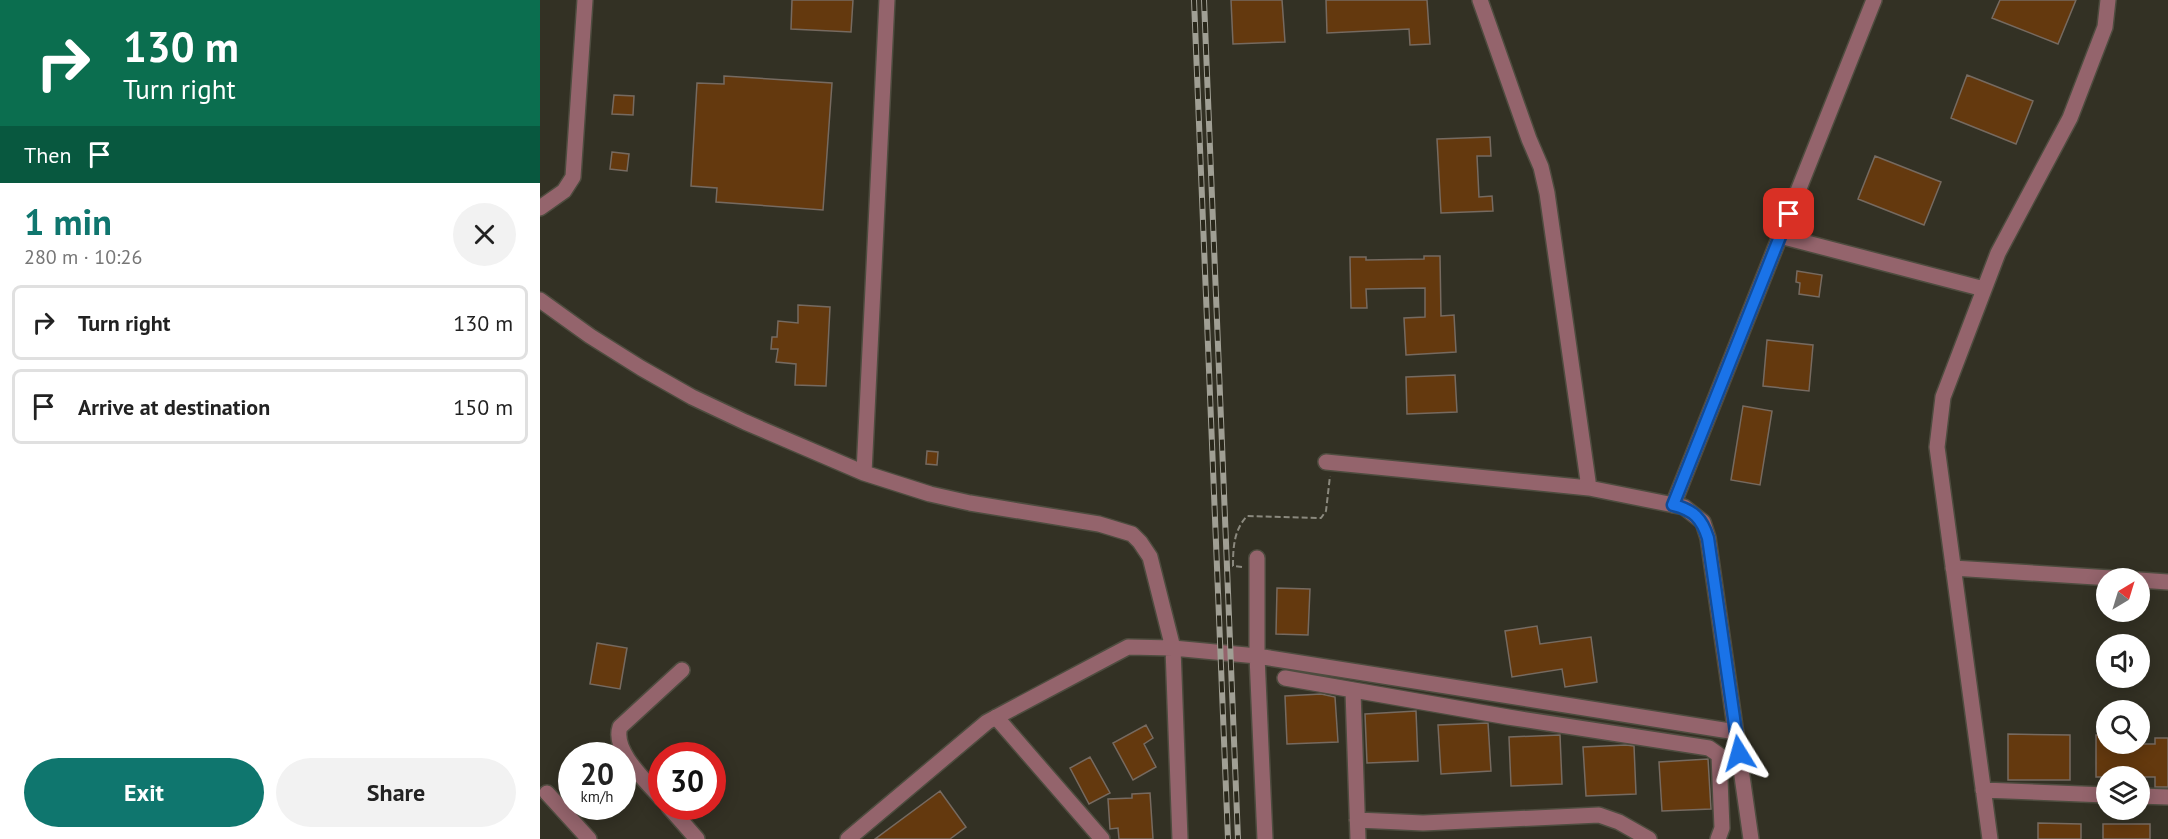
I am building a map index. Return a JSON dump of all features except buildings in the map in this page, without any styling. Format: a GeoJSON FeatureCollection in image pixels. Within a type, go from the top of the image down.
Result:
{"type":"FeatureCollection","features":[{"type":"Feature","properties":{"kind":"street"},"geometry":{"type":"LineString","coordinates":[[540,208],[564,191],[573,177],[585,0]]}},
{"type":"Feature","properties":{"kind":"street"},"geometry":{"type":"LineString","coordinates":[[864,473],[888,0]]}},
{"type":"Feature","properties":{"kind":"street"},"geometry":{"type":"LineString","coordinates":[[1480,0],[1541,167],[1547,193],[1589,488]]}},
{"type":"Feature","properties":{"kind":"street"},"geometry":{"type":"LineString","coordinates":[[1673,505],[1874,0]]}},
{"type":"Feature","properties":{"kind":"street"},"geometry":{"type":"LineString","coordinates":[[1990,839],[1937,447],[1938,423],[1943,397],[1998,253],[2070,118],[2105,27],[2108,0]]}},
{"type":"Feature","properties":{"kind":"street"},"geometry":{"type":"LineString","coordinates":[[1780,236],[1984,289]]}},
{"type":"Feature","properties":{"kind":"street"},"geometry":{"type":"LineString","coordinates":[[540,300],[624,358],[692,397],[864,473],[970,503],[1099,524],[1132,534],[1149,557],[1173,648],[1180,839]]}},
{"type":"Feature","properties":{"kind":"street"},"geometry":{"type":"LineString","coordinates":[[1328,468],[1589,488],[1684,507],[1703,522],[1708,538],[1751,839]]}},
{"type":"Feature","properties":{"kind":"street"},"geometry":{"type":"LineString","coordinates":[[1257,563],[1257,656],[1265,839]]}},
{"type":"Feature","properties":{"kind":"street"},"geometry":{"type":"LineString","coordinates":[[1954,571],[2096,578]]}},
{"type":"Feature","properties":{"kind":"street"},"geometry":{"type":"LineString","coordinates":[[2150,581],[2168,582]]}},
{"type":"Feature","properties":{"kind":"street"},"geometry":{"type":"LineString","coordinates":[[848,839],[987,722],[1128,647],[1173,648],[1257,656],[1736,732]]}},
{"type":"Feature","properties":{"kind":"street"},"geometry":{"type":"LineString","coordinates":[[648,783],[628,761],[620,744],[618,734],[620,727],[682,670]]}},
{"type":"Feature","properties":{"kind":"street"},"geometry":{"type":"LineString","coordinates":[[1285,678],[1709,748],[1719,755],[1722,828],[1718,839]]}},
{"type":"Feature","properties":{"kind":"street"},"geometry":{"type":"LineString","coordinates":[[1353,691],[1358,839]]}},
{"type":"Feature","properties":{"kind":"street"},"geometry":{"type":"LineString","coordinates":[[996,717],[1095,836]]}},
{"type":"Feature","properties":{"kind":"street"},"geometry":{"type":"LineString","coordinates":[[1983,790],[2096,795]]}},
{"type":"Feature","properties":{"kind":"street"},"geometry":{"type":"LineString","coordinates":[[547,793],[589,839]]}},
{"type":"Feature","properties":{"kind":"street"},"geometry":{"type":"LineString","coordinates":[[2150,796],[2168,797]]}},
{"type":"Feature","properties":{"kind":"street"},"geometry":{"type":"LineString","coordinates":[[1358,820],[1423,823],[1599,815],[1619,822],[1649,839]]}},
{"type":"Feature","properties":{"kind":"street"},"geometry":{"type":"LineString","coordinates":[[680,820],[697,839]]}},
{"type":"Feature","properties":{"kind":"path"},"geometry":{"type":"LineString","coordinates":[[1257,563],[1233,566],[1235,536],[1247,516],[1254,514],[1320,518],[1324,516],[1328,468]]}},
{"type":"Feature","properties":{"kind":"railway"},"geometry":{"type":"LineString","coordinates":[[1194,0],[1228,839]]}},
{"type":"Feature","properties":{"kind":"railway"},"geometry":{"type":"LineString","coordinates":[[1204,0],[1238,839]]}},
{"type":"Feature","properties":{"kind":"route"},"geometry":{"type":"LineString","coordinates":[[1739,753],[1708,538],[1703,522],[1684,507],[1673,505],[1789,214]]}}]}
